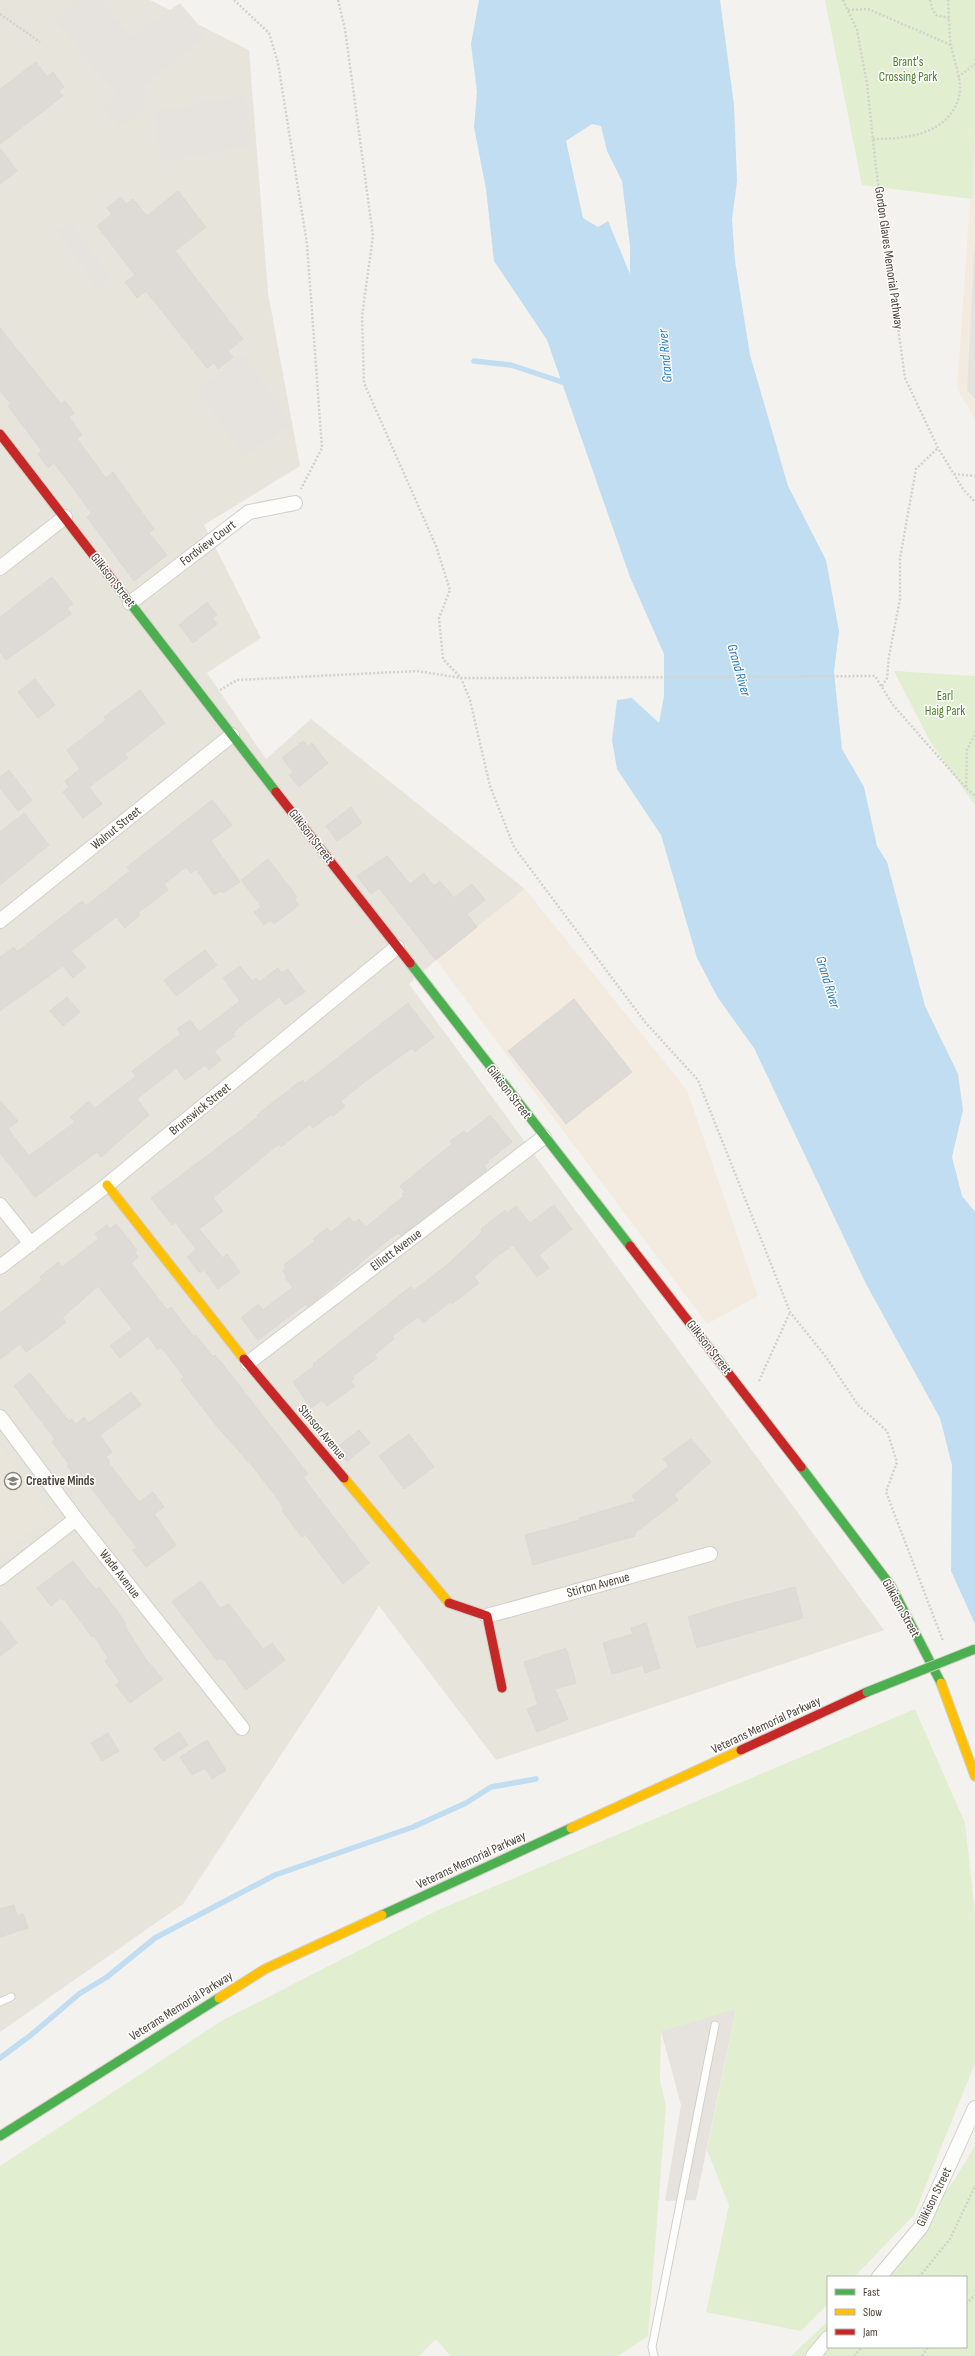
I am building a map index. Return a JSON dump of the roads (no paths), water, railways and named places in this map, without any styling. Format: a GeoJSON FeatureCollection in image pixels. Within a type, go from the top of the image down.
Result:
{"type":"FeatureCollection","features":[{"type":"Feature","properties":{"kind":"street","name":"Gilkison Street"},"geometry":{"type":"LineString","coordinates":[[0,434],[544,1137],[751,1401],[891,1586],[940,1682],[975,1776]]}},
{"type":"Feature","properties":{"kind":"street","name":"Fordview Court"},"geometry":{"type":"LineString","coordinates":[[130,602],[249,512],[295,503]]}},
{"type":"Feature","properties":{"kind":"street"},"geometry":{"type":"LineString","coordinates":[[0,568],[64,517]]}},
{"type":"Feature","properties":{"kind":"street","name":"Walnut Street"},"geometry":{"type":"LineString","coordinates":[[0,921],[232,735]]}},
{"type":"Feature","properties":{"kind":"street","name":"Brunswick Street"},"geometry":{"type":"LineString","coordinates":[[0,1267],[107,1185],[397,947]]}},
{"type":"Feature","properties":{"kind":"street","name":"Elliott Avenue"},"geometry":{"type":"LineString","coordinates":[[248,1363],[544,1137]]}},
{"type":"Feature","properties":{"kind":"street","name":"Stinson Avenue"},"geometry":{"type":"LineString","coordinates":[[107,1185],[248,1363],[449,1603],[487,1616]]}},
{"type":"Feature","properties":{"kind":"street"},"geometry":{"type":"LineString","coordinates":[[0,1205],[31,1244]]}},
{"type":"Feature","properties":{"kind":"street","name":"Wade Avenue"},"geometry":{"type":"LineString","coordinates":[[0,1417],[76,1519],[242,1728]]}},
{"type":"Feature","properties":{"kind":"street"},"geometry":{"type":"LineString","coordinates":[[0,1578],[76,1519]]}},
{"type":"Feature","properties":{"kind":"street","name":"Stirton Avenue"},"geometry":{"type":"LineString","coordinates":[[487,1616],[710,1554]]}},
{"type":"Feature","properties":{"kind":"street"},"geometry":{"type":"LineString","coordinates":[[487,1616],[502,1688]]}},
{"type":"Feature","properties":{"kind":"street","name":"Veterans Memorial Parkway"},"geometry":{"type":"LineString","coordinates":[[0,2136],[265,1969],[867,1692],[975,1649]]}},
{"type":"Feature","properties":{"kind":"street","name":"Gilkison Street"},"geometry":{"type":"LineString","coordinates":[[880,2276],[921,2227],[975,2108]]}},
{"type":"Feature","properties":{"kind":"street"},"geometry":{"type":"LineString","coordinates":[[813,2356],[827,2339]]}},
{"type":"Feature","properties":{"kind":"lane"},"geometry":{"type":"LineString","coordinates":[[0,2002],[11,1998]]}},
{"type":"Feature","properties":{"kind":"lane"},"geometry":{"type":"LineString","coordinates":[[654,2356],[652,2347],[715,2025]]}},
{"type":"Feature","properties":{"kind":"water","name":"Grand River"},"geometry":{"type":"Polygon","coordinates":[[[479,0],[720,0],[734,105],[737,181],[732,220],[735,261],[750,355],[788,486],[826,560],[839,631],[834,672],[842,749],[864,787],[877,846],[887,862],[925,1006],[958,1074],[963,1110],[952,1157],[962,1196],[975,1212],[975,1624],[951,1571],[952,1465],[940,1418],[866,1284],[754,1048],[718,998],[697,958],[661,835],[617,769],[612,740],[617,700],[632,698],[659,723],[664,696],[664,654],[630,577],[547,340],[494,261],[486,189],[474,127],[477,92],[471,44],[479,0]],[[592,124],[566,141],[583,218],[598,227],[608,221],[630,274],[630,246],[622,181],[607,151],[601,126],[592,124]]]}},
{"type":"Feature","properties":{"kind":"waterway"},"geometry":{"type":"LineString","coordinates":[[474,361],[511,365],[562,382]]}},
{"type":"Feature","properties":{"kind":"waterway"},"geometry":{"type":"LineString","coordinates":[[0,2058],[31,2035],[79,1994],[107,1977],[155,1938],[275,1875],[413,1827],[466,1803],[491,1787],[536,1779]]}},
{"type":"Feature","properties":{"kind":"place","name":"Creative Minds"},"geometry":{"type":"Point","coordinates":[13,1481]}},
{"type":"Feature","properties":{"kind":"park label","name":"Brant's Crossing Park"},"geometry":{"type":"Point","coordinates":[908,70]}},
{"type":"Feature","properties":{"kind":"park label","name":"Earl Haig Park"},"geometry":{"type":"Point","coordinates":[945,704]}}]}
